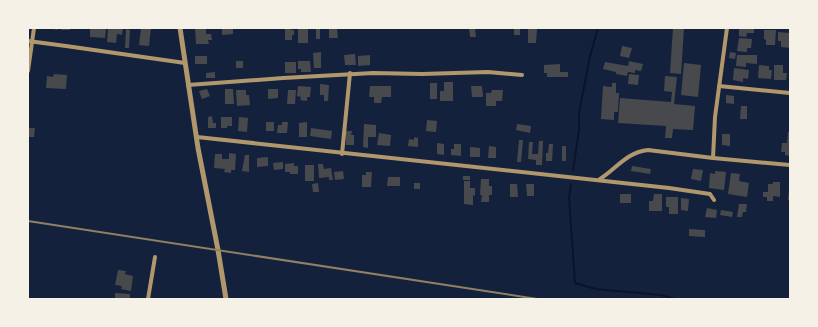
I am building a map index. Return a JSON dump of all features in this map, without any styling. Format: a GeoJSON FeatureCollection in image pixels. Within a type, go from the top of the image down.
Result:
{"type":"FeatureCollection","features":[{"type":"Feature","properties":{"kind":"street"},"geometry":{"type":"LineString","coordinates":[[28,71],[30,41],[34,28]]}},
{"type":"Feature","properties":{"kind":"street"},"geometry":{"type":"LineString","coordinates":[[180,28],[188,85],[226,299]]}},
{"type":"Feature","properties":{"kind":"street"},"geometry":{"type":"LineString","coordinates":[[713,158],[726,28]]}},
{"type":"Feature","properties":{"kind":"street"},"geometry":{"type":"LineString","coordinates":[[30,41],[185,63]]}},
{"type":"Feature","properties":{"kind":"street"},"geometry":{"type":"LineString","coordinates":[[188,85],[350,73],[422,74],[488,72],[522,75]]}},
{"type":"Feature","properties":{"kind":"street"},"geometry":{"type":"LineString","coordinates":[[342,154],[350,73]]}},
{"type":"Feature","properties":{"kind":"street"},"geometry":{"type":"LineString","coordinates":[[719,86],[790,93]]}},
{"type":"Feature","properties":{"kind":"street"},"geometry":{"type":"LineString","coordinates":[[197,138],[342,154],[600,179],[612,182],[702,192],[710,194],[714,200]]}},
{"type":"Feature","properties":{"kind":"street"},"geometry":{"type":"LineString","coordinates":[[600,179],[625,159],[639,151],[664,152],[790,165]]}},
{"type":"Feature","properties":{"kind":"street"},"geometry":{"type":"LineString","coordinates":[[148,299],[155,258]]}},
{"type":"Feature","properties":{"kind":"building"},"geometry":{"type":"Polygon","coordinates":[[[47,28],[58,28],[58,30],[47,28]]]}},
{"type":"Feature","properties":{"kind":"building"},"geometry":{"type":"Polygon","coordinates":[[[61,28],[70,28],[70,30],[61,30],[61,28]]]}},
{"type":"Feature","properties":{"kind":"building"},"geometry":{"type":"Polygon","coordinates":[[[90,28],[106,28],[105,38],[90,37],[90,28]]]}},
{"type":"Feature","properties":{"kind":"building"},"geometry":{"type":"Polygon","coordinates":[[[108,28],[123,28],[122,35],[117,34],[116,43],[107,42],[108,28]]]}},
{"type":"Feature","properties":{"kind":"building"},"geometry":{"type":"Polygon","coordinates":[[[141,28],[151,28],[149,46],[139,45],[141,28]]]}},
{"type":"Feature","properties":{"kind":"building"},"geometry":{"type":"Polygon","coordinates":[[[195,28],[206,28],[206,34],[211,34],[212,40],[208,40],[209,44],[196,44],[195,28]]]}},
{"type":"Feature","properties":{"kind":"building"},"geometry":{"type":"Polygon","coordinates":[[[222,28],[233,28],[233,34],[222,35],[222,28]]]}},
{"type":"Feature","properties":{"kind":"building"},"geometry":{"type":"Polygon","coordinates":[[[285,28],[291,28],[291,30],[294,30],[292,40],[285,40],[285,28]]]}},
{"type":"Feature","properties":{"kind":"building"},"geometry":{"type":"Polygon","coordinates":[[[298,28],[308,28],[308,43],[298,43],[298,28]]]}},
{"type":"Feature","properties":{"kind":"building"},"geometry":{"type":"Polygon","coordinates":[[[316,28],[320,28],[320,39],[316,39],[316,28]]]}},
{"type":"Feature","properties":{"kind":"building"},"geometry":{"type":"Polygon","coordinates":[[[329,28],[337,28],[338,38],[329,38],[329,28]]]}},
{"type":"Feature","properties":{"kind":"building"},"geometry":{"type":"Polygon","coordinates":[[[469,28],[475,28],[476,37],[470,37],[469,28]]]}},
{"type":"Feature","properties":{"kind":"building"},"geometry":{"type":"Polygon","coordinates":[[[514,28],[520,28],[520,35],[514,35],[514,28]]]}},
{"type":"Feature","properties":{"kind":"building"},"geometry":{"type":"Polygon","coordinates":[[[673,28],[684,28],[681,74],[670,73],[673,28]]]}},
{"type":"Feature","properties":{"kind":"building"},"geometry":{"type":"Polygon","coordinates":[[[739,28],[754,28],[754,33],[747,33],[746,37],[739,36],[739,28]]]}},
{"type":"Feature","properties":{"kind":"building"},"geometry":{"type":"Polygon","coordinates":[[[126,29],[130,30],[129,48],[125,48],[126,29]]]}},
{"type":"Feature","properties":{"kind":"building"},"geometry":{"type":"Polygon","coordinates":[[[528,29],[537,29],[536,43],[528,43],[528,29]]]}},
{"type":"Feature","properties":{"kind":"building"},"geometry":{"type":"Polygon","coordinates":[[[764,30],[776,30],[775,45],[766,45],[764,30]]]}},
{"type":"Feature","properties":{"kind":"building"},"geometry":{"type":"Polygon","coordinates":[[[778,32],[790,33],[790,48],[781,47],[781,41],[778,41],[778,32]]]}},
{"type":"Feature","properties":{"kind":"building"},"geometry":{"type":"Polygon","coordinates":[[[739,38],[752,39],[751,48],[747,48],[747,52],[737,51],[739,38]]]}},
{"type":"Feature","properties":{"kind":"building"},"geometry":{"type":"Polygon","coordinates":[[[622,46],[632,48],[629,58],[620,56],[622,46]]]}},
{"type":"Feature","properties":{"kind":"building"},"geometry":{"type":"Polygon","coordinates":[[[321,52],[321,68],[314,68],[313,53],[321,52]]]}},
{"type":"Feature","properties":{"kind":"building"},"geometry":{"type":"Polygon","coordinates":[[[730,52],[736,53],[735,59],[729,58],[730,52]]]}},
{"type":"Feature","properties":{"kind":"building"},"geometry":{"type":"Polygon","coordinates":[[[355,54],[356,65],[345,65],[344,55],[355,54]]]}},
{"type":"Feature","properties":{"kind":"building"},"geometry":{"type":"Polygon","coordinates":[[[370,55],[370,65],[358,66],[358,56],[370,55]]]}},
{"type":"Feature","properties":{"kind":"building"},"geometry":{"type":"Polygon","coordinates":[[[737,55],[757,55],[757,64],[746,63],[746,67],[736,66],[737,55]]]}},
{"type":"Feature","properties":{"kind":"building"},"geometry":{"type":"Polygon","coordinates":[[[195,56],[207,56],[207,64],[195,64],[195,56]]]}},
{"type":"Feature","properties":{"kind":"building"},"geometry":{"type":"Polygon","coordinates":[[[236,61],[243,61],[243,68],[236,68],[236,61]]]}},
{"type":"Feature","properties":{"kind":"building"},"geometry":{"type":"Polygon","coordinates":[[[298,61],[310,61],[311,72],[301,72],[301,69],[298,69],[298,61]]]}},
{"type":"Feature","properties":{"kind":"building"},"geometry":{"type":"Polygon","coordinates":[[[629,61],[643,64],[641,71],[635,70],[635,73],[628,72],[627,76],[603,69],[605,62],[628,66],[629,61]]]}},
{"type":"Feature","properties":{"kind":"building"},"geometry":{"type":"Polygon","coordinates":[[[285,62],[296,62],[296,73],[285,73],[285,62]]]}},
{"type":"Feature","properties":{"kind":"building"},"geometry":{"type":"Polygon","coordinates":[[[684,63],[701,65],[698,97],[681,95],[684,63]]]}},
{"type":"Feature","properties":{"kind":"building"},"geometry":{"type":"Polygon","coordinates":[[[560,64],[560,72],[568,72],[568,77],[547,77],[547,73],[544,73],[544,65],[560,64]]]}},
{"type":"Feature","properties":{"kind":"building"},"geometry":{"type":"Polygon","coordinates":[[[759,65],[769,66],[769,70],[772,70],[771,79],[758,78],[759,65]]]}},
{"type":"Feature","properties":{"kind":"building"},"geometry":{"type":"Polygon","coordinates":[[[774,65],[783,65],[783,73],[787,73],[786,80],[774,80],[774,65]]]}},
{"type":"Feature","properties":{"kind":"building"},"geometry":{"type":"Polygon","coordinates":[[[734,68],[749,70],[748,79],[743,78],[743,82],[733,80],[734,68]]]}},
{"type":"Feature","properties":{"kind":"building"},"geometry":{"type":"Polygon","coordinates":[[[215,72],[215,78],[206,78],[206,73],[215,72]]]}},
{"type":"Feature","properties":{"kind":"building"},"geometry":{"type":"Polygon","coordinates":[[[54,74],[67,75],[66,89],[46,88],[47,76],[53,77],[54,74]]]}},
{"type":"Feature","properties":{"kind":"building"},"geometry":{"type":"Polygon","coordinates":[[[629,74],[639,75],[638,85],[628,84],[629,74]]]}},
{"type":"Feature","properties":{"kind":"building"},"geometry":{"type":"Polygon","coordinates":[[[665,76],[677,77],[674,104],[695,106],[693,130],[673,129],[672,138],[665,138],[666,126],[618,123],[620,98],[671,102],[672,92],[664,91],[665,76]]]}},
{"type":"Feature","properties":{"kind":"building"},"geometry":{"type":"Polygon","coordinates":[[[444,82],[453,82],[453,101],[440,101],[440,91],[444,91],[444,82]]]}},
{"type":"Feature","properties":{"kind":"building"},"geometry":{"type":"Polygon","coordinates":[[[430,83],[437,83],[437,99],[430,99],[430,83]]]}},
{"type":"Feature","properties":{"kind":"building"},"geometry":{"type":"Polygon","coordinates":[[[612,83],[616,83],[616,93],[619,93],[618,112],[614,112],[614,120],[601,119],[603,86],[612,87],[612,83]]]}},
{"type":"Feature","properties":{"kind":"building"},"geometry":{"type":"Polygon","coordinates":[[[320,84],[329,85],[328,101],[324,101],[324,95],[320,95],[320,84]]]}},
{"type":"Feature","properties":{"kind":"building"},"geometry":{"type":"Polygon","coordinates":[[[298,86],[311,87],[310,97],[307,97],[307,101],[300,100],[301,97],[297,96],[298,86]]]}},
{"type":"Feature","properties":{"kind":"building"},"geometry":{"type":"Polygon","coordinates":[[[370,86],[391,86],[391,97],[382,97],[381,103],[374,103],[374,97],[369,97],[370,86]]]}},
{"type":"Feature","properties":{"kind":"building"},"geometry":{"type":"Polygon","coordinates":[[[471,86],[482,86],[483,97],[472,97],[471,86]]]}},
{"type":"Feature","properties":{"kind":"building"},"geometry":{"type":"Polygon","coordinates":[[[207,89],[210,96],[202,99],[199,91],[207,89]]]}},
{"type":"Feature","properties":{"kind":"building"},"geometry":{"type":"Polygon","coordinates":[[[225,89],[233,89],[234,104],[225,104],[225,89]]]}},
{"type":"Feature","properties":{"kind":"building"},"geometry":{"type":"Polygon","coordinates":[[[268,89],[278,89],[278,98],[268,99],[268,89]]]}},
{"type":"Feature","properties":{"kind":"building"},"geometry":{"type":"Polygon","coordinates":[[[236,90],[246,90],[246,95],[249,95],[250,105],[237,106],[236,90]]]}},
{"type":"Feature","properties":{"kind":"building"},"geometry":{"type":"Polygon","coordinates":[[[288,90],[296,90],[295,104],[287,104],[288,90]]]}},
{"type":"Feature","properties":{"kind":"building"},"geometry":{"type":"Polygon","coordinates":[[[492,90],[503,90],[502,101],[496,101],[496,106],[486,106],[486,93],[491,93],[492,90]]]}},
{"type":"Feature","properties":{"kind":"building"},"geometry":{"type":"Polygon","coordinates":[[[726,95],[734,96],[734,104],[726,103],[726,95]]]}},
{"type":"Feature","properties":{"kind":"building"},"geometry":{"type":"Polygon","coordinates":[[[741,106],[747,106],[747,119],[740,119],[741,106]]]}},
{"type":"Feature","properties":{"kind":"building"},"geometry":{"type":"Polygon","coordinates":[[[212,116],[213,123],[216,123],[216,128],[208,128],[208,117],[212,116]]]}},
{"type":"Feature","properties":{"kind":"building"},"geometry":{"type":"Polygon","coordinates":[[[221,117],[232,117],[232,126],[221,128],[221,117]]]}},
{"type":"Feature","properties":{"kind":"building"},"geometry":{"type":"Polygon","coordinates":[[[239,117],[248,118],[247,132],[238,131],[239,117]]]}},
{"type":"Feature","properties":{"kind":"building"},"geometry":{"type":"Polygon","coordinates":[[[427,120],[437,121],[436,132],[426,131],[427,120]]]}},
{"type":"Feature","properties":{"kind":"building"},"geometry":{"type":"Polygon","coordinates":[[[266,122],[274,122],[274,131],[266,131],[266,122]]]}},
{"type":"Feature","properties":{"kind":"building"},"geometry":{"type":"Polygon","coordinates":[[[282,122],[288,122],[287,133],[277,133],[278,125],[282,125],[282,122]]]}},
{"type":"Feature","properties":{"kind":"building"},"geometry":{"type":"Polygon","coordinates":[[[307,122],[307,137],[299,137],[299,123],[307,122]]]}},
{"type":"Feature","properties":{"kind":"building"},"geometry":{"type":"Polygon","coordinates":[[[364,124],[376,125],[376,137],[368,137],[368,148],[363,147],[364,124]]]}},
{"type":"Feature","properties":{"kind":"building"},"geometry":{"type":"Polygon","coordinates":[[[517,124],[531,126],[530,133],[516,130],[517,124]]]}},
{"type":"Feature","properties":{"kind":"building"},"geometry":{"type":"Polygon","coordinates":[[[28,128],[35,128],[34,137],[28,137],[28,128]]]}},
{"type":"Feature","properties":{"kind":"building"},"geometry":{"type":"Polygon","coordinates":[[[311,128],[332,131],[331,139],[310,136],[311,128]]]}},
{"type":"Feature","properties":{"kind":"building"},"geometry":{"type":"Polygon","coordinates":[[[346,131],[352,131],[351,135],[354,135],[354,145],[346,145],[346,131]]]}},
{"type":"Feature","properties":{"kind":"building"},"geometry":{"type":"Polygon","coordinates":[[[788,132],[790,132],[790,156],[785,155],[785,152],[781,152],[782,143],[787,143],[788,132]]]}},
{"type":"Feature","properties":{"kind":"building"},"geometry":{"type":"Polygon","coordinates":[[[379,133],[391,135],[390,146],[377,145],[379,133]]]}},
{"type":"Feature","properties":{"kind":"building"},"geometry":{"type":"Polygon","coordinates":[[[722,134],[730,134],[730,146],[722,145],[722,134]]]}},
{"type":"Feature","properties":{"kind":"building"},"geometry":{"type":"Polygon","coordinates":[[[414,137],[418,138],[418,147],[408,146],[409,139],[414,140],[414,137]]]}},
{"type":"Feature","properties":{"kind":"building"},"geometry":{"type":"Polygon","coordinates":[[[519,140],[523,140],[521,162],[517,162],[519,140]]]}},
{"type":"Feature","properties":{"kind":"building"},"geometry":{"type":"Polygon","coordinates":[[[539,141],[543,141],[542,165],[536,165],[536,160],[528,159],[529,142],[533,142],[532,154],[538,154],[539,141]]]}},
{"type":"Feature","properties":{"kind":"building"},"geometry":{"type":"Polygon","coordinates":[[[437,143],[444,144],[444,155],[437,154],[437,143]]]}},
{"type":"Feature","properties":{"kind":"building"},"geometry":{"type":"Polygon","coordinates":[[[454,144],[461,144],[461,156],[451,155],[451,149],[454,149],[454,144]]]}},
{"type":"Feature","properties":{"kind":"building"},"geometry":{"type":"Polygon","coordinates":[[[549,144],[553,144],[552,161],[546,161],[546,153],[548,153],[549,144]]]}},
{"type":"Feature","properties":{"kind":"building"},"geometry":{"type":"Polygon","coordinates":[[[489,146],[496,147],[496,158],[488,158],[489,146]]]}},
{"type":"Feature","properties":{"kind":"building"},"geometry":{"type":"Polygon","coordinates":[[[562,146],[566,146],[566,161],[562,161],[562,146]]]}},
{"type":"Feature","properties":{"kind":"building"},"geometry":{"type":"Polygon","coordinates":[[[470,147],[480,148],[480,157],[470,157],[470,147]]]}},
{"type":"Feature","properties":{"kind":"building"},"geometry":{"type":"Polygon","coordinates":[[[229,153],[236,154],[235,170],[231,170],[231,173],[224,172],[225,169],[214,168],[215,154],[222,154],[222,159],[229,159],[229,153]]]}},
{"type":"Feature","properties":{"kind":"building"},"geometry":{"type":"Polygon","coordinates":[[[245,155],[249,155],[249,172],[242,171],[245,155]]]}},
{"type":"Feature","properties":{"kind":"building"},"geometry":{"type":"Polygon","coordinates":[[[268,157],[268,166],[257,167],[257,158],[268,157]]]}},
{"type":"Feature","properties":{"kind":"building"},"geometry":{"type":"Polygon","coordinates":[[[283,162],[283,169],[274,170],[273,163],[283,162]]]}},
{"type":"Feature","properties":{"kind":"building"},"geometry":{"type":"Polygon","coordinates":[[[294,163],[294,166],[298,166],[298,174],[290,174],[290,172],[285,172],[285,164],[294,163]]]}},
{"type":"Feature","properties":{"kind":"building"},"geometry":{"type":"Polygon","coordinates":[[[318,164],[323,164],[324,169],[331,168],[333,180],[329,180],[329,177],[319,178],[318,164]]]}},
{"type":"Feature","properties":{"kind":"building"},"geometry":{"type":"Polygon","coordinates":[[[305,165],[314,165],[314,181],[305,181],[305,165]]]}},
{"type":"Feature","properties":{"kind":"building"},"geometry":{"type":"Polygon","coordinates":[[[632,166],[651,169],[650,174],[631,171],[632,166]]]}},
{"type":"Feature","properties":{"kind":"building"},"geometry":{"type":"Polygon","coordinates":[[[693,169],[703,170],[701,181],[691,179],[693,169]]]}},
{"type":"Feature","properties":{"kind":"building"},"geometry":{"type":"Polygon","coordinates":[[[343,171],[344,179],[335,180],[334,172],[343,171]]]}},
{"type":"Feature","properties":{"kind":"building"},"geometry":{"type":"Polygon","coordinates":[[[715,171],[726,172],[724,190],[709,188],[710,173],[715,174],[715,171]]]}},
{"type":"Feature","properties":{"kind":"building"},"geometry":{"type":"Polygon","coordinates":[[[366,172],[372,172],[371,187],[362,187],[362,175],[366,175],[366,172]]]}},
{"type":"Feature","properties":{"kind":"building"},"geometry":{"type":"Polygon","coordinates":[[[731,173],[740,174],[739,181],[749,183],[747,197],[728,194],[731,173]]]}},
{"type":"Feature","properties":{"kind":"building"},"geometry":{"type":"Polygon","coordinates":[[[463,176],[470,176],[470,180],[463,180],[463,176]]]}},
{"type":"Feature","properties":{"kind":"building"},"geometry":{"type":"Polygon","coordinates":[[[388,177],[400,177],[400,186],[387,186],[388,177]]]}},
{"type":"Feature","properties":{"kind":"building"},"geometry":{"type":"Polygon","coordinates":[[[481,179],[489,179],[489,186],[492,186],[492,195],[489,195],[489,202],[481,202],[481,179]]]}},
{"type":"Feature","properties":{"kind":"building"},"geometry":{"type":"Polygon","coordinates":[[[464,181],[470,181],[470,188],[475,188],[473,205],[464,204],[464,181]]]}},
{"type":"Feature","properties":{"kind":"building"},"geometry":{"type":"Polygon","coordinates":[[[773,182],[780,182],[780,197],[773,196],[773,201],[767,201],[767,197],[763,197],[763,192],[768,192],[768,184],[773,184],[773,182]]]}},
{"type":"Feature","properties":{"kind":"building"},"geometry":{"type":"Polygon","coordinates":[[[318,183],[319,192],[313,192],[312,184],[318,183]]]}},
{"type":"Feature","properties":{"kind":"building"},"geometry":{"type":"Polygon","coordinates":[[[414,183],[420,183],[420,189],[414,189],[414,183]]]}},
{"type":"Feature","properties":{"kind":"building"},"geometry":{"type":"Polygon","coordinates":[[[510,184],[517,184],[518,197],[510,197],[510,184]]]}},
{"type":"Feature","properties":{"kind":"building"},"geometry":{"type":"Polygon","coordinates":[[[526,184],[534,184],[534,196],[527,196],[526,184]]]}},
{"type":"Feature","properties":{"kind":"building"},"geometry":{"type":"Polygon","coordinates":[[[789,190],[790,200],[788,200],[789,190]]]}},
{"type":"Feature","properties":{"kind":"building"},"geometry":{"type":"Polygon","coordinates":[[[620,194],[631,194],[631,203],[620,203],[620,194]]]}},
{"type":"Feature","properties":{"kind":"building"},"geometry":{"type":"Polygon","coordinates":[[[654,194],[662,194],[662,211],[649,211],[649,201],[653,201],[654,194]]]}},
{"type":"Feature","properties":{"kind":"building"},"geometry":{"type":"Polygon","coordinates":[[[666,197],[678,197],[678,214],[669,214],[669,207],[666,207],[666,197]]]}},
{"type":"Feature","properties":{"kind":"building"},"geometry":{"type":"Polygon","coordinates":[[[681,198],[689,199],[688,211],[681,210],[681,198]]]}},
{"type":"Feature","properties":{"kind":"building"},"geometry":{"type":"Polygon","coordinates":[[[739,204],[747,204],[746,212],[743,212],[742,217],[737,217],[739,204]]]}},
{"type":"Feature","properties":{"kind":"building"},"geometry":{"type":"Polygon","coordinates":[[[707,208],[717,210],[716,218],[705,217],[707,208]]]}},
{"type":"Feature","properties":{"kind":"building"},"geometry":{"type":"Polygon","coordinates":[[[721,210],[733,212],[732,217],[720,215],[721,210]]]}},
{"type":"Feature","properties":{"kind":"building"},"geometry":{"type":"Polygon","coordinates":[[[689,229],[705,230],[705,237],[689,236],[689,229]]]}},
{"type":"Feature","properties":{"kind":"building"},"geometry":{"type":"Polygon","coordinates":[[[118,270],[126,271],[125,274],[133,276],[131,291],[121,289],[122,286],[115,285],[118,270]]]}},
{"type":"Feature","properties":{"kind":"building"},"geometry":{"type":"Polygon","coordinates":[[[115,293],[130,294],[130,299],[115,299],[115,293]]]}},
{"type":"Feature","properties":{"kind":"waterway"},"geometry":{"type":"LineString","coordinates":[[573,170],[579,130],[579,113],[590,56],[598,28]]}},
{"type":"Feature","properties":{"kind":"waterway"},"geometry":{"type":"LineString","coordinates":[[571,184],[569,197],[575,283],[596,289],[661,295],[675,299]]}},
{"type":"Feature","properties":{"kind":"railway"},"geometry":{"type":"LineString","coordinates":[[28,221],[537,299]]}}]}
